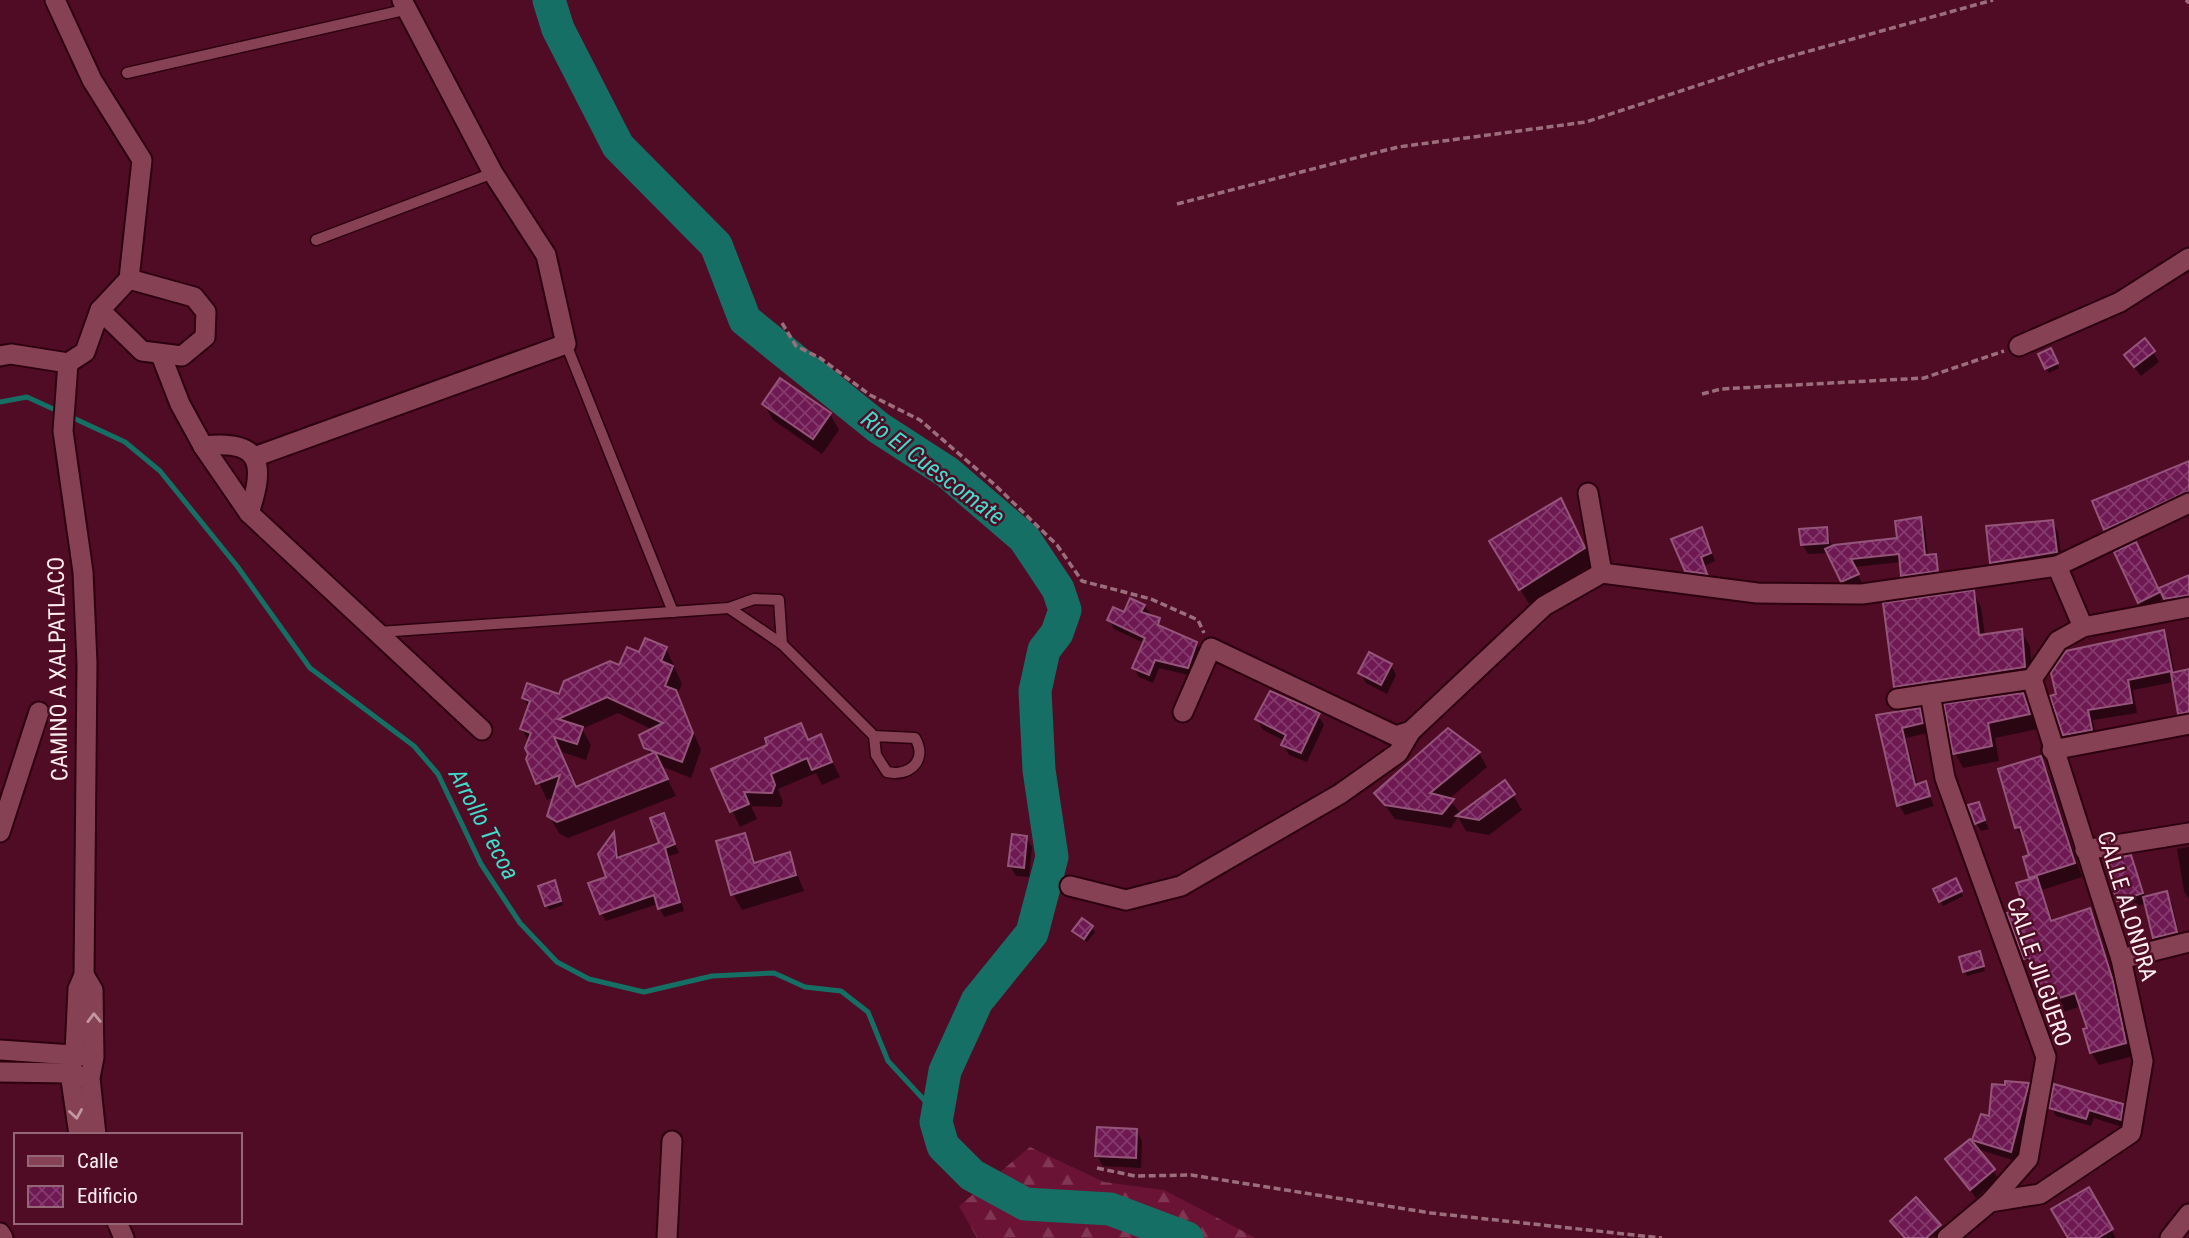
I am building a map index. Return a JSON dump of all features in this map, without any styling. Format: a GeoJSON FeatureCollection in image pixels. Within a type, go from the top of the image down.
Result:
{"type":"FeatureCollection","features":[{"type":"Feature","properties":{"kind":"street"},"geometry":{"type":"LineString","coordinates":[[0,356],[12,354],[68,363],[85,352],[100,310],[129,279],[142,160],[92,80],[55,0]]}},
{"type":"Feature","properties":{"kind":"street"},"geometry":{"type":"LineString","coordinates":[[254,457],[566,345],[546,255],[493,173],[403,5]]}},
{"type":"Feature","properties":{"kind":"street"},"geometry":{"type":"LineString","coordinates":[[2019,346],[2120,302],[2189,258]]}},
{"type":"Feature","properties":{"kind":"street"},"geometry":{"type":"LineString","coordinates":[[100,310],[142,351],[182,356],[205,337],[206,312],[194,297],[129,279]]}},
{"type":"Feature","properties":{"kind":"street"},"geometry":{"type":"LineString","coordinates":[[161,355],[180,404],[203,446],[249,513],[482,730]]}},
{"type":"Feature","properties":{"kind":"street","name":"CAMINO A XALPATLACO"},"geometry":{"type":"LineString","coordinates":[[68,363],[63,431],[84,585],[87,663],[84,975],[78,989],[96,1133]]}},
{"type":"Feature","properties":{"kind":"street"},"geometry":{"type":"LineString","coordinates":[[203,446],[226,443],[245,447],[254,457],[258,480],[249,513]]}},
{"type":"Feature","properties":{"kind":"street"},"geometry":{"type":"LineString","coordinates":[[1588,493],[1602,573]]}},
{"type":"Feature","properties":{"kind":"street"},"geometry":{"type":"LineString","coordinates":[[1070,886],[1126,900],[1181,886],[1340,794],[1398,752],[1411,731],[1544,606],[1602,573],[1756,593],[1862,594],[2057,566],[2189,503]]}},
{"type":"Feature","properties":{"kind":"street"},"geometry":{"type":"LineString","coordinates":[[2057,566],[2083,627]]}},
{"type":"Feature","properties":{"kind":"street"},"geometry":{"type":"LineString","coordinates":[[1896,699],[2032,680],[2058,641],[2083,627],[2189,607]]}},
{"type":"Feature","properties":{"kind":"street"},"geometry":{"type":"LineString","coordinates":[[1184,712],[1211,648],[1396,736],[1411,731]]}},
{"type":"Feature","properties":{"kind":"street","name":"CALLE ALONDRA"},"geometry":{"type":"LineString","coordinates":[[1990,1202],[2040,1194],[2131,1133],[2143,1061],[2120,959],[2032,680]]}},
{"type":"Feature","properties":{"kind":"street","name":"CALLE JILGUERO"},"geometry":{"type":"LineString","coordinates":[[1930,694],[1945,778],[2046,1057],[2028,1159],[1990,1202],[1947,1238]]}},
{"type":"Feature","properties":{"kind":"street"},"geometry":{"type":"LineString","coordinates":[[0,832],[39,712]]}},
{"type":"Feature","properties":{"kind":"street"},"geometry":{"type":"LineString","coordinates":[[2052,750],[2189,723]]}},
{"type":"Feature","properties":{"kind":"street"},"geometry":{"type":"LineString","coordinates":[[2085,850],[2189,833]]}},
{"type":"Feature","properties":{"kind":"street"},"geometry":{"type":"LineString","coordinates":[[2120,959],[2189,942]]}},
{"type":"Feature","properties":{"kind":"street"},"geometry":{"type":"LineString","coordinates":[[0,1050],[85,1055]]}},
{"type":"Feature","properties":{"kind":"street","name":"CAMINO A XALPATLACO"},"geometry":{"type":"LineString","coordinates":[[79,1133],[70,1073],[85,1055]]}},
{"type":"Feature","properties":{"kind":"street"},"geometry":{"type":"LineString","coordinates":[[0,1072],[70,1073],[90,1079]]}},
{"type":"Feature","properties":{"kind":"street"},"geometry":{"type":"LineString","coordinates":[[667,1238],[673,1142]]}},
{"type":"Feature","properties":{"kind":"street"},"geometry":{"type":"LineString","coordinates":[[2169,1238],[2189,1214]]}},
{"type":"Feature","properties":{"kind":"street"},"geometry":{"type":"LineString","coordinates":[[0,1233],[3,1238]]}},
{"type":"Feature","properties":{"kind":"lane"},"geometry":{"type":"LineString","coordinates":[[127,73],[403,5]]}},
{"type":"Feature","properties":{"kind":"lane"},"geometry":{"type":"LineString","coordinates":[[316,240],[493,173]]}},
{"type":"Feature","properties":{"kind":"lane"},"geometry":{"type":"LineString","coordinates":[[566,345],[673,612]]}},
{"type":"Feature","properties":{"kind":"lane"},"geometry":{"type":"LineString","coordinates":[[379,632],[729,608],[754,599],[779,600],[782,644]]}},
{"type":"Feature","properties":{"kind":"lane"},"geometry":{"type":"LineString","coordinates":[[729,608],[782,644],[874,736],[876,755],[887,772],[899,775],[912,770],[919,758],[920,747],[915,738],[874,736]]}},
{"type":"Feature","properties":{"kind":"path"},"geometry":{"type":"LineString","coordinates":[[1177,204],[1398,146],[1586,122],[1766,62],[1993,0]]}},
{"type":"Feature","properties":{"kind":"path"},"geometry":{"type":"LineString","coordinates":[[782,323],[796,346],[820,358],[870,395],[920,420],[995,485],[1057,545],[1082,582],[1151,599],[1198,620],[1211,648]]}},
{"type":"Feature","properties":{"kind":"path"},"geometry":{"type":"LineString","coordinates":[[1702,394],[1721,389],[1924,378],[2019,346]]}},
{"type":"Feature","properties":{"kind":"path"},"geometry":{"type":"LineString","coordinates":[[1097,1168],[1135,1176],[1191,1175],[1431,1213],[1662,1238]]}},
{"type":"Feature","properties":{"kind":"green space"},"geometry":{"type":"Polygon","coordinates":[[[1030,1147],[1104,1182],[1164,1190],[1256,1238],[977,1238],[959,1206],[1030,1147]]]}},
{"type":"Feature","properties":{"kind":"building"},"geometry":{"type":"Polygon","coordinates":[[[2145,338],[2155,351],[2134,367],[2124,355],[2145,338]]]}},
{"type":"Feature","properties":{"kind":"building"},"geometry":{"type":"Polygon","coordinates":[[[2051,348],[2058,363],[2045,369],[2038,354],[2051,348]]]}},
{"type":"Feature","properties":{"kind":"building"},"geometry":{"type":"Polygon","coordinates":[[[780,378],[831,413],[813,439],[762,404],[780,378]]]}},
{"type":"Feature","properties":{"kind":"building"},"geometry":{"type":"Polygon","coordinates":[[[2189,461],[2189,491],[2104,530],[2092,501],[2189,461]]]}},
{"type":"Feature","properties":{"kind":"building"},"geometry":{"type":"Polygon","coordinates":[[[1561,498],[1585,548],[1519,590],[1489,541],[1561,498]]]}},
{"type":"Feature","properties":{"kind":"building"},"geometry":{"type":"Polygon","coordinates":[[[1921,517],[1925,555],[1936,554],[1938,571],[1901,576],[1899,554],[1851,559],[1859,574],[1841,582],[1825,549],[1834,545],[1897,538],[1895,521],[1921,517]]]}},
{"type":"Feature","properties":{"kind":"building"},"geometry":{"type":"Polygon","coordinates":[[[2053,520],[2057,552],[1990,563],[1986,526],[2053,520]]]}},
{"type":"Feature","properties":{"kind":"building"},"geometry":{"type":"Polygon","coordinates":[[[1702,527],[1711,553],[1701,557],[1707,574],[1685,571],[1671,539],[1702,527]]]}},
{"type":"Feature","properties":{"kind":"building"},"geometry":{"type":"Polygon","coordinates":[[[1827,527],[1828,543],[1801,545],[1799,529],[1827,527]]]}},
{"type":"Feature","properties":{"kind":"building"},"geometry":{"type":"Polygon","coordinates":[[[2136,542],[2160,592],[2138,603],[2114,552],[2136,542]]]}},
{"type":"Feature","properties":{"kind":"building"},"geometry":{"type":"Polygon","coordinates":[[[2189,575],[2189,595],[2164,599],[2159,588],[2189,575]]]}},
{"type":"Feature","properties":{"kind":"building"},"geometry":{"type":"Polygon","coordinates":[[[1974,590],[1979,635],[2022,629],[2025,667],[1894,687],[1883,603],[1974,590]]]}},
{"type":"Feature","properties":{"kind":"building"},"geometry":{"type":"Polygon","coordinates":[[[1130,598],[1145,605],[1141,612],[1160,618],[1158,625],[1197,642],[1188,668],[1155,660],[1149,675],[1132,668],[1145,638],[1107,620],[1113,607],[1124,612],[1130,598]]]}},
{"type":"Feature","properties":{"kind":"building"},"geometry":{"type":"Polygon","coordinates":[[[2164,630],[2172,671],[2128,680],[2132,703],[2088,710],[2092,730],[2063,735],[2050,696],[2056,694],[2051,673],[2066,651],[2164,630]]]}},
{"type":"Feature","properties":{"kind":"building"},"geometry":{"type":"Polygon","coordinates":[[[645,638],[667,647],[661,661],[673,666],[665,686],[676,690],[693,733],[682,762],[655,752],[668,779],[557,822],[547,816],[560,775],[536,784],[526,759],[528,754],[525,748],[531,733],[520,729],[530,701],[522,698],[527,683],[559,694],[564,681],[610,661],[619,665],[627,647],[639,652],[645,638]],[[607,697],[558,719],[583,727],[577,744],[554,737],[576,787],[655,752],[644,748],[639,735],[663,723],[607,697]]]}},
{"type":"Feature","properties":{"kind":"building"},"geometry":{"type":"Polygon","coordinates":[[[1369,652],[1392,664],[1381,685],[1358,673],[1369,652]]]}},
{"type":"Feature","properties":{"kind":"building"},"geometry":{"type":"Polygon","coordinates":[[[2189,669],[2189,712],[2178,714],[2171,673],[2189,669]]]}},
{"type":"Feature","properties":{"kind":"building"},"geometry":{"type":"Polygon","coordinates":[[[1270,691],[1320,713],[1301,753],[1281,745],[1286,735],[1255,719],[1270,691]]]}},
{"type":"Feature","properties":{"kind":"building"},"geometry":{"type":"Polygon","coordinates":[[[2023,693],[2030,714],[1988,723],[1992,746],[1953,754],[1944,704],[2023,693]]]}},
{"type":"Feature","properties":{"kind":"building"},"geometry":{"type":"Polygon","coordinates":[[[1920,708],[1923,723],[1902,728],[1915,785],[1926,781],[1930,796],[1897,806],[1876,715],[1920,708]]]}},
{"type":"Feature","properties":{"kind":"building"},"geometry":{"type":"Polygon","coordinates":[[[801,723],[808,740],[821,734],[832,762],[812,770],[807,758],[771,774],[775,785],[772,793],[744,792],[749,804],[730,812],[711,769],[767,745],[765,738],[801,723]]]}},
{"type":"Feature","properties":{"kind":"building"},"geometry":{"type":"Polygon","coordinates":[[[1448,728],[1480,752],[1430,793],[1454,799],[1442,814],[1385,805],[1374,793],[1448,728]]]}},
{"type":"Feature","properties":{"kind":"building"},"geometry":{"type":"Polygon","coordinates":[[[2041,756],[2075,863],[2029,878],[2023,857],[2029,855],[2020,827],[2015,828],[1998,769],[2041,756]]]}},
{"type":"Feature","properties":{"kind":"building"},"geometry":{"type":"Polygon","coordinates":[[[1505,780],[1515,794],[1479,820],[1456,816],[1505,780]]]}},
{"type":"Feature","properties":{"kind":"building"},"geometry":{"type":"Polygon","coordinates":[[[1979,802],[1985,820],[1975,824],[1968,805],[1979,802]]]}},
{"type":"Feature","properties":{"kind":"building"},"geometry":{"type":"Polygon","coordinates":[[[664,813],[675,844],[665,848],[680,902],[658,909],[654,895],[600,914],[588,883],[606,877],[598,854],[614,832],[617,858],[659,843],[650,818],[664,813]]]}},
{"type":"Feature","properties":{"kind":"building"},"geometry":{"type":"Polygon","coordinates":[[[745,833],[754,863],[790,852],[796,875],[731,895],[716,841],[745,833]]]}},
{"type":"Feature","properties":{"kind":"building"},"geometry":{"type":"Polygon","coordinates":[[[1012,834],[1027,836],[1024,868],[1008,866],[1012,834]]]}},
{"type":"Feature","properties":{"kind":"building"},"geometry":{"type":"Polygon","coordinates":[[[2131,855],[2143,893],[2117,901],[2104,861],[2131,855]]]}},
{"type":"Feature","properties":{"kind":"building"},"geometry":{"type":"Polygon","coordinates":[[[2037,877],[2051,921],[2090,908],[2113,981],[2126,1043],[2090,1053],[2083,1029],[2087,1028],[2075,993],[2044,1003],[2029,957],[2024,959],[2007,913],[2024,908],[2016,883],[2037,877]]]}},
{"type":"Feature","properties":{"kind":"building"},"geometry":{"type":"Polygon","coordinates":[[[1956,878],[1962,891],[1939,902],[1933,889],[1956,878]]]}},
{"type":"Feature","properties":{"kind":"building"},"geometry":{"type":"Polygon","coordinates":[[[555,880],[561,901],[545,906],[538,886],[555,880]]]}},
{"type":"Feature","properties":{"kind":"building"},"geometry":{"type":"Polygon","coordinates":[[[2167,891],[2177,932],[2153,938],[2143,897],[2167,891]]]}},
{"type":"Feature","properties":{"kind":"building"},"geometry":{"type":"Polygon","coordinates":[[[1082,918],[1093,926],[1084,939],[1072,931],[1082,918]]]}},
{"type":"Feature","properties":{"kind":"building"},"geometry":{"type":"Polygon","coordinates":[[[1980,951],[1984,966],[1963,972],[1959,957],[1980,951]]]}},
{"type":"Feature","properties":{"kind":"building"},"geometry":{"type":"Polygon","coordinates":[[[2005,1081],[2029,1083],[2011,1152],[1972,1140],[1981,1114],[1989,1116],[1992,1084],[2005,1085],[2005,1081]]]}},
{"type":"Feature","properties":{"kind":"building"},"geometry":{"type":"Polygon","coordinates":[[[2054,1084],[2123,1104],[2121,1120],[2089,1110],[2086,1119],[2049,1108],[2054,1084]]]}},
{"type":"Feature","properties":{"kind":"building"},"geometry":{"type":"Polygon","coordinates":[[[1097,1127],[1137,1129],[1136,1158],[1095,1156],[1097,1127]]]}},
{"type":"Feature","properties":{"kind":"building"},"geometry":{"type":"Polygon","coordinates":[[[1970,1139],[1995,1169],[1970,1190],[1945,1159],[1970,1139]]]}},
{"type":"Feature","properties":{"kind":"building"},"geometry":{"type":"Polygon","coordinates":[[[2089,1187],[2113,1229],[2098,1238],[2068,1238],[2051,1209],[2089,1187]]]}},
{"type":"Feature","properties":{"kind":"building"},"geometry":{"type":"Polygon","coordinates":[[[1916,1197],[1941,1225],[1926,1238],[1905,1238],[1890,1221],[1916,1197]]]}},
{"type":"Feature","properties":{"kind":"waterway","name":"Rio El Cuescomate"},"geometry":{"type":"LineString","coordinates":[[549,0],[558,29],[618,146],[716,245],[745,320],[879,428],[947,472],[1024,538],[1058,589],[1065,610],[1057,633],[1044,650],[1035,691],[1039,770],[1052,857],[1032,933],[977,1001],[945,1071],[936,1122],[943,1146],[972,1175],[1025,1204],[1110,1209],[1187,1238]]}},
{"type":"Feature","properties":{"kind":"waterway","name":"Arrollo Tecoa"},"geometry":{"type":"LineString","coordinates":[[0,402],[27,397],[60,412]]}},
{"type":"Feature","properties":{"kind":"waterway","name":"Arrollo Tecoa"},"geometry":{"type":"LineString","coordinates":[[69,416],[125,442],[160,471],[237,566],[310,668],[414,746],[438,774],[481,864],[520,923],[557,962],[589,979],[644,992],[712,976],[774,973],[805,987],[841,991],[868,1012],[888,1061],[927,1103],[936,1122]]}}]}
